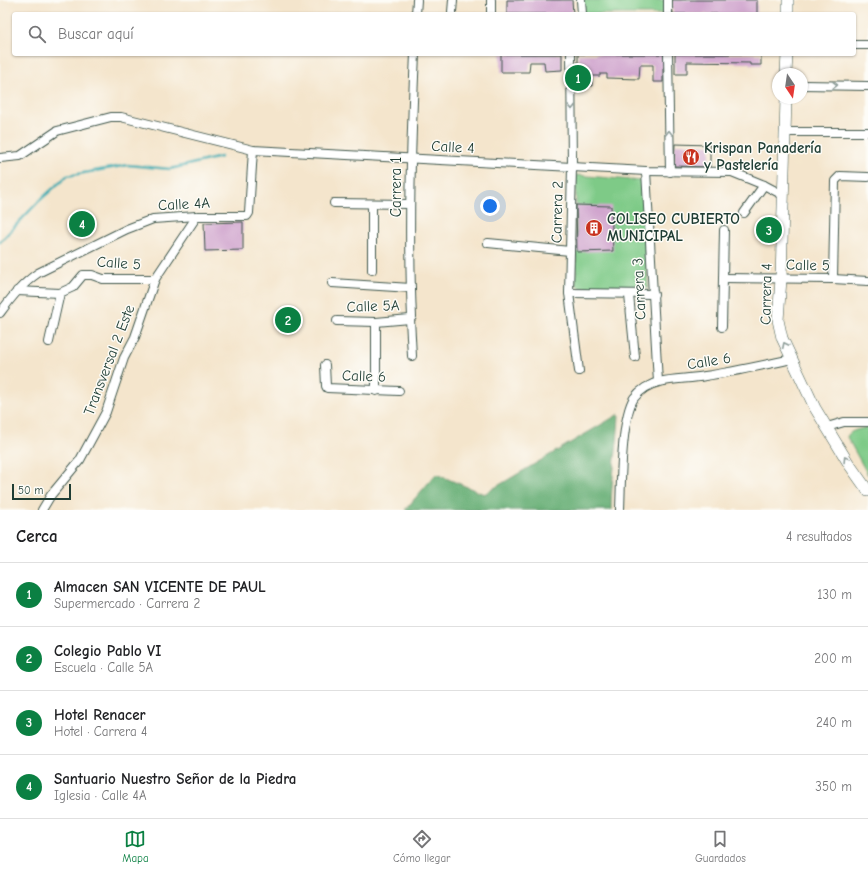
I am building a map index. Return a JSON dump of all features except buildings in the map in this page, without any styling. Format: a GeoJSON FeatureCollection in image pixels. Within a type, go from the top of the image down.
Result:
{"type":"FeatureCollection","features":[{"type":"Feature","properties":{"kind":"main road"},"geometry":{"type":"LineString","coordinates":[[788,0],[788,12]]}},
{"type":"Feature","properties":{"kind":"main road"},"geometry":{"type":"LineString","coordinates":[[786,68],[787,56]]}},
{"type":"Feature","properties":{"kind":"main road","name":"Carrera 4"},"geometry":{"type":"LineString","coordinates":[[786,104],[781,279],[778,320],[782,338],[815,408],[868,491]]}},
{"type":"Feature","properties":{"kind":"street"},"geometry":{"type":"LineString","coordinates":[[416,0],[416,12]]}},
{"type":"Feature","properties":{"kind":"street"},"geometry":{"type":"LineString","coordinates":[[452,12],[453,0]]}},
{"type":"Feature","properties":{"kind":"street"},"geometry":{"type":"LineString","coordinates":[[491,0],[491,12]]}},
{"type":"Feature","properties":{"kind":"street"},"geometry":{"type":"LineString","coordinates":[[581,0],[582,12]]}},
{"type":"Feature","properties":{"kind":"street"},"geometry":{"type":"LineString","coordinates":[[668,0],[668,12]]}},
{"type":"Feature","properties":{"kind":"street"},"geometry":{"type":"LineString","coordinates":[[856,45],[868,45]]}},
{"type":"Feature","properties":{"kind":"street","name":"Carrera 1"},"geometry":{"type":"LineString","coordinates":[[412,356],[410,319],[412,317],[410,158],[415,56]]}},
{"type":"Feature","properties":{"kind":"street","name":"Carrera 2"},"geometry":{"type":"LineString","coordinates":[[571,56],[572,167],[569,293],[579,371]]}},
{"type":"Feature","properties":{"kind":"street"},"geometry":{"type":"LineString","coordinates":[[668,56],[670,172]]}},
{"type":"Feature","properties":{"kind":"street"},"geometry":{"type":"LineString","coordinates":[[808,86],[868,86]]}},
{"type":"Feature","properties":{"kind":"street","name":"Calle 4"},"geometry":{"type":"LineString","coordinates":[[0,158],[20,156],[57,131],[111,117],[121,117],[253,150],[646,171],[732,172],[764,185],[783,195]]}},
{"type":"Feature","properties":{"kind":"street"},"geometry":{"type":"LineString","coordinates":[[784,132],[868,132]]}},
{"type":"Feature","properties":{"kind":"street","name":"Calle 4A"},"geometry":{"type":"LineString","coordinates":[[0,313],[29,278],[49,266],[127,229],[154,219],[197,216],[247,216],[249,214],[253,150]]}},
{"type":"Feature","properties":{"kind":"street","name":"Carrera 3"},"geometry":{"type":"LineString","coordinates":[[646,171],[658,382]]}},
{"type":"Feature","properties":{"kind":"street"},"geometry":{"type":"LineString","coordinates":[[833,279],[837,178],[840,176],[868,177]]}},
{"type":"Feature","properties":{"kind":"street"},"geometry":{"type":"LineString","coordinates":[[744,213],[764,185]]}},
{"type":"Feature","properties":{"kind":"street"},"geometry":{"type":"LineString","coordinates":[[334,203],[410,204]]}},
{"type":"Feature","properties":{"kind":"street"},"geometry":{"type":"LineString","coordinates":[[372,204],[372,270]]}},
{"type":"Feature","properties":{"kind":"street","name":"Transversal 2 Este"},"geometry":{"type":"LineString","coordinates":[[42,510],[51,495],[80,460],[106,412],[124,358],[135,337],[155,279],[197,216]]}},
{"type":"Feature","properties":{"kind":"street"},"geometry":{"type":"LineString","coordinates":[[722,327],[724,230]]}},
{"type":"Feature","properties":{"kind":"street"},"geometry":{"type":"LineString","coordinates":[[488,243],[570,251]]}},
{"type":"Feature","properties":{"kind":"street","name":"Calle 5"},"geometry":{"type":"LineString","coordinates":[[60,293],[73,287],[83,275],[92,275],[103,279],[155,279]]}},
{"type":"Feature","properties":{"kind":"street","name":"Calle 5"},"geometry":{"type":"LineString","coordinates":[[723,278],[833,279],[868,281]]}},
{"type":"Feature","properties":{"kind":"street"},"geometry":{"type":"LineString","coordinates":[[332,283],[411,288]]}},
{"type":"Feature","properties":{"kind":"street"},"geometry":{"type":"LineString","coordinates":[[17,291],[60,293],[49,342]]}},
{"type":"Feature","properties":{"kind":"street"},"geometry":{"type":"LineString","coordinates":[[569,293],[654,294]]}},
{"type":"Feature","properties":{"kind":"street"},"geometry":{"type":"LineString","coordinates":[[629,294],[635,357]]}},
{"type":"Feature","properties":{"kind":"street","name":"Calle 5A"},"geometry":{"type":"LineString","coordinates":[[337,321],[376,322],[410,319]]}},
{"type":"Feature","properties":{"kind":"street"},"geometry":{"type":"LineString","coordinates":[[376,322],[376,391]]}},
{"type":"Feature","properties":{"kind":"street","name":"Calle 6"},"geometry":{"type":"LineString","coordinates":[[620,510],[624,437],[631,405],[635,397],[644,388],[658,382],[731,372],[792,359]]}},
{"type":"Feature","properties":{"kind":"street","name":"Calle 6"},"geometry":{"type":"LineString","coordinates":[[325,365],[327,388],[399,391]]}},
{"type":"Feature","properties":{"kind":"street"},"geometry":{"type":"LineString","coordinates":[[827,427],[844,422],[868,422]]}},
{"type":"Feature","properties":{"kind":"green space"},"geometry":{"type":"Polygon","coordinates":[[[581,0],[668,0],[668,12],[582,12],[581,0]]]}},
{"type":"Feature","properties":{"kind":"green space"},"geometry":{"type":"Polygon","coordinates":[[[576,175],[642,181],[648,288],[580,288],[576,284],[576,175]]]}},
{"type":"Feature","properties":{"kind":"green space"},"geometry":{"type":"Polygon","coordinates":[[[619,414],[611,510],[405,510],[436,474],[484,494],[619,414]]]}},
{"type":"Feature","properties":{"kind":"green space"},"geometry":{"type":"Polygon","coordinates":[[[868,428],[868,475],[847,437],[851,432],[868,428]]]}},
{"type":"Feature","properties":{"kind":"waterway"},"geometry":{"type":"LineString","coordinates":[[0,242],[39,201],[67,176],[128,165],[170,169],[221,157]]}},
{"type":"Feature","properties":{"kind":"place","name":"Almacen SAN VICENTE DE PAUL"},"geometry":{"type":"Point","coordinates":[578,78]}},
{"type":"Feature","properties":{"kind":"place","name":"Krispan Panadería y Pastelería"},"geometry":{"type":"Point","coordinates":[691,157]}},
{"type":"Feature","properties":{"kind":"place","name":"Santuario Nuestro Señor de la Piedra"},"geometry":{"type":"Point","coordinates":[82,224]}},
{"type":"Feature","properties":{"kind":"place","name":"COLISEO CUBIERTO MUNICIPAL"},"geometry":{"type":"Point","coordinates":[594,228]}},
{"type":"Feature","properties":{"kind":"place","name":"Hotel Renacer"},"geometry":{"type":"Point","coordinates":[769,230]}},
{"type":"Feature","properties":{"kind":"place","name":"Colegio Pablo VI"},"geometry":{"type":"Point","coordinates":[288,320]}}]}
